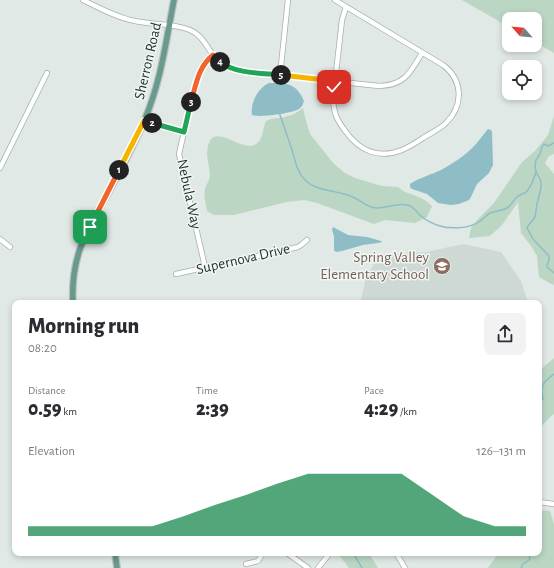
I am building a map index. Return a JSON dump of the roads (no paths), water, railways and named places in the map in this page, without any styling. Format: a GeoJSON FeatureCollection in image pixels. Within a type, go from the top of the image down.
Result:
{"type":"FeatureCollection","features":[{"type":"Feature","properties":{"kind":"main road","name":"Sherron Road"},"geometry":{"type":"LineString","coordinates":[[73,300],[75,272],[82,244],[144,121],[154,94],[174,0]]}},
{"type":"Feature","properties":{"kind":"main road"},"geometry":{"type":"LineString","coordinates":[[115,556],[117,568]]}},
{"type":"Feature","properties":{"kind":"street"},"geometry":{"type":"LineString","coordinates":[[84,0],[128,20],[183,28],[194,32],[203,40],[213,55],[220,62],[226,67],[234,69],[387,86],[396,84],[410,73],[422,53]]}},
{"type":"Feature","properties":{"kind":"street"},"geometry":{"type":"LineString","coordinates":[[280,75],[288,0]]}},
{"type":"Feature","properties":{"kind":"street"},"geometry":{"type":"LineString","coordinates":[[335,0],[450,70],[454,76],[458,86],[459,98],[456,111],[446,123],[403,150],[393,153],[374,153],[364,149],[350,137],[337,120],[334,111],[333,99],[334,81],[342,20],[346,7]]}},
{"type":"Feature","properties":{"kind":"street","name":"Nebula Way"},"geometry":{"type":"LineString","coordinates":[[205,267],[180,158],[180,150],[199,73],[204,63],[213,55]]}},
{"type":"Feature","properties":{"kind":"street"},"geometry":{"type":"LineString","coordinates":[[0,168],[47,73]]}},
{"type":"Feature","properties":{"kind":"street"},"geometry":{"type":"LineString","coordinates":[[144,121],[184,132]]}},
{"type":"Feature","properties":{"kind":"street"},"geometry":{"type":"LineString","coordinates":[[0,239],[10,247]]}},
{"type":"Feature","properties":{"kind":"street","name":"Supernova Drive"},"geometry":{"type":"LineString","coordinates":[[176,274],[298,246],[307,240]]}},
{"type":"Feature","properties":{"kind":"street"},"geometry":{"type":"LineString","coordinates":[[542,502],[554,504]]}},
{"type":"Feature","properties":{"kind":"street"},"geometry":{"type":"LineString","coordinates":[[246,564],[258,560],[261,556]]}},
{"type":"Feature","properties":{"kind":"street"},"geometry":{"type":"LineString","coordinates":[[291,556],[308,568]]}},
{"type":"Feature","properties":{"kind":"street"},"geometry":{"type":"LineString","coordinates":[[318,568],[328,556]]}},
{"type":"Feature","properties":{"kind":"street"},"geometry":{"type":"LineString","coordinates":[[398,556],[405,568]]}},
{"type":"Feature","properties":{"kind":"water"},"geometry":{"type":"Polygon","coordinates":[[[269,83],[281,83],[294,87],[304,101],[302,106],[296,111],[261,116],[252,115],[252,106],[258,92],[269,83]]]}},
{"type":"Feature","properties":{"kind":"water"},"geometry":{"type":"Polygon","coordinates":[[[488,129],[492,132],[493,165],[489,173],[477,184],[469,200],[451,205],[438,203],[427,194],[410,187],[410,184],[420,178],[451,165],[468,152],[488,129]]]}},
{"type":"Feature","properties":{"kind":"water"},"geometry":{"type":"Polygon","coordinates":[[[333,227],[348,235],[367,237],[382,242],[336,252],[334,250],[333,227]]]}},
{"type":"Feature","properties":{"kind":"waterway"},"geometry":{"type":"LineString","coordinates":[[279,112],[298,169],[305,180],[310,184],[315,187],[356,198],[374,208],[399,205],[409,206],[425,219],[440,226],[449,228],[471,226],[490,213],[507,208],[518,196],[525,193],[529,189],[536,172]]}},
{"type":"Feature","properties":{"kind":"waterway"},"geometry":{"type":"LineString","coordinates":[[554,143],[548,146],[544,144],[536,160],[536,172],[541,181],[541,188],[535,217],[527,228],[533,239],[549,256],[547,267],[554,273]]}},
{"type":"Feature","properties":{"kind":"waterway"},"geometry":{"type":"LineString","coordinates":[[542,387],[547,379],[554,374]]}},
{"type":"Feature","properties":{"kind":"waterway"},"geometry":{"type":"LineString","coordinates":[[542,390],[542,400]]}},
{"type":"Feature","properties":{"kind":"waterway"},"geometry":{"type":"LineString","coordinates":[[355,556],[362,568]]}},
{"type":"Feature","properties":{"kind":"waterway"},"geometry":{"type":"LineString","coordinates":[[521,568],[523,564],[529,560],[529,556]]}},
{"type":"Feature","properties":{"kind":"place","name":"Spring Valley Elementary School"},"geometry":{"type":"Point","coordinates":[442,266]}}]}
